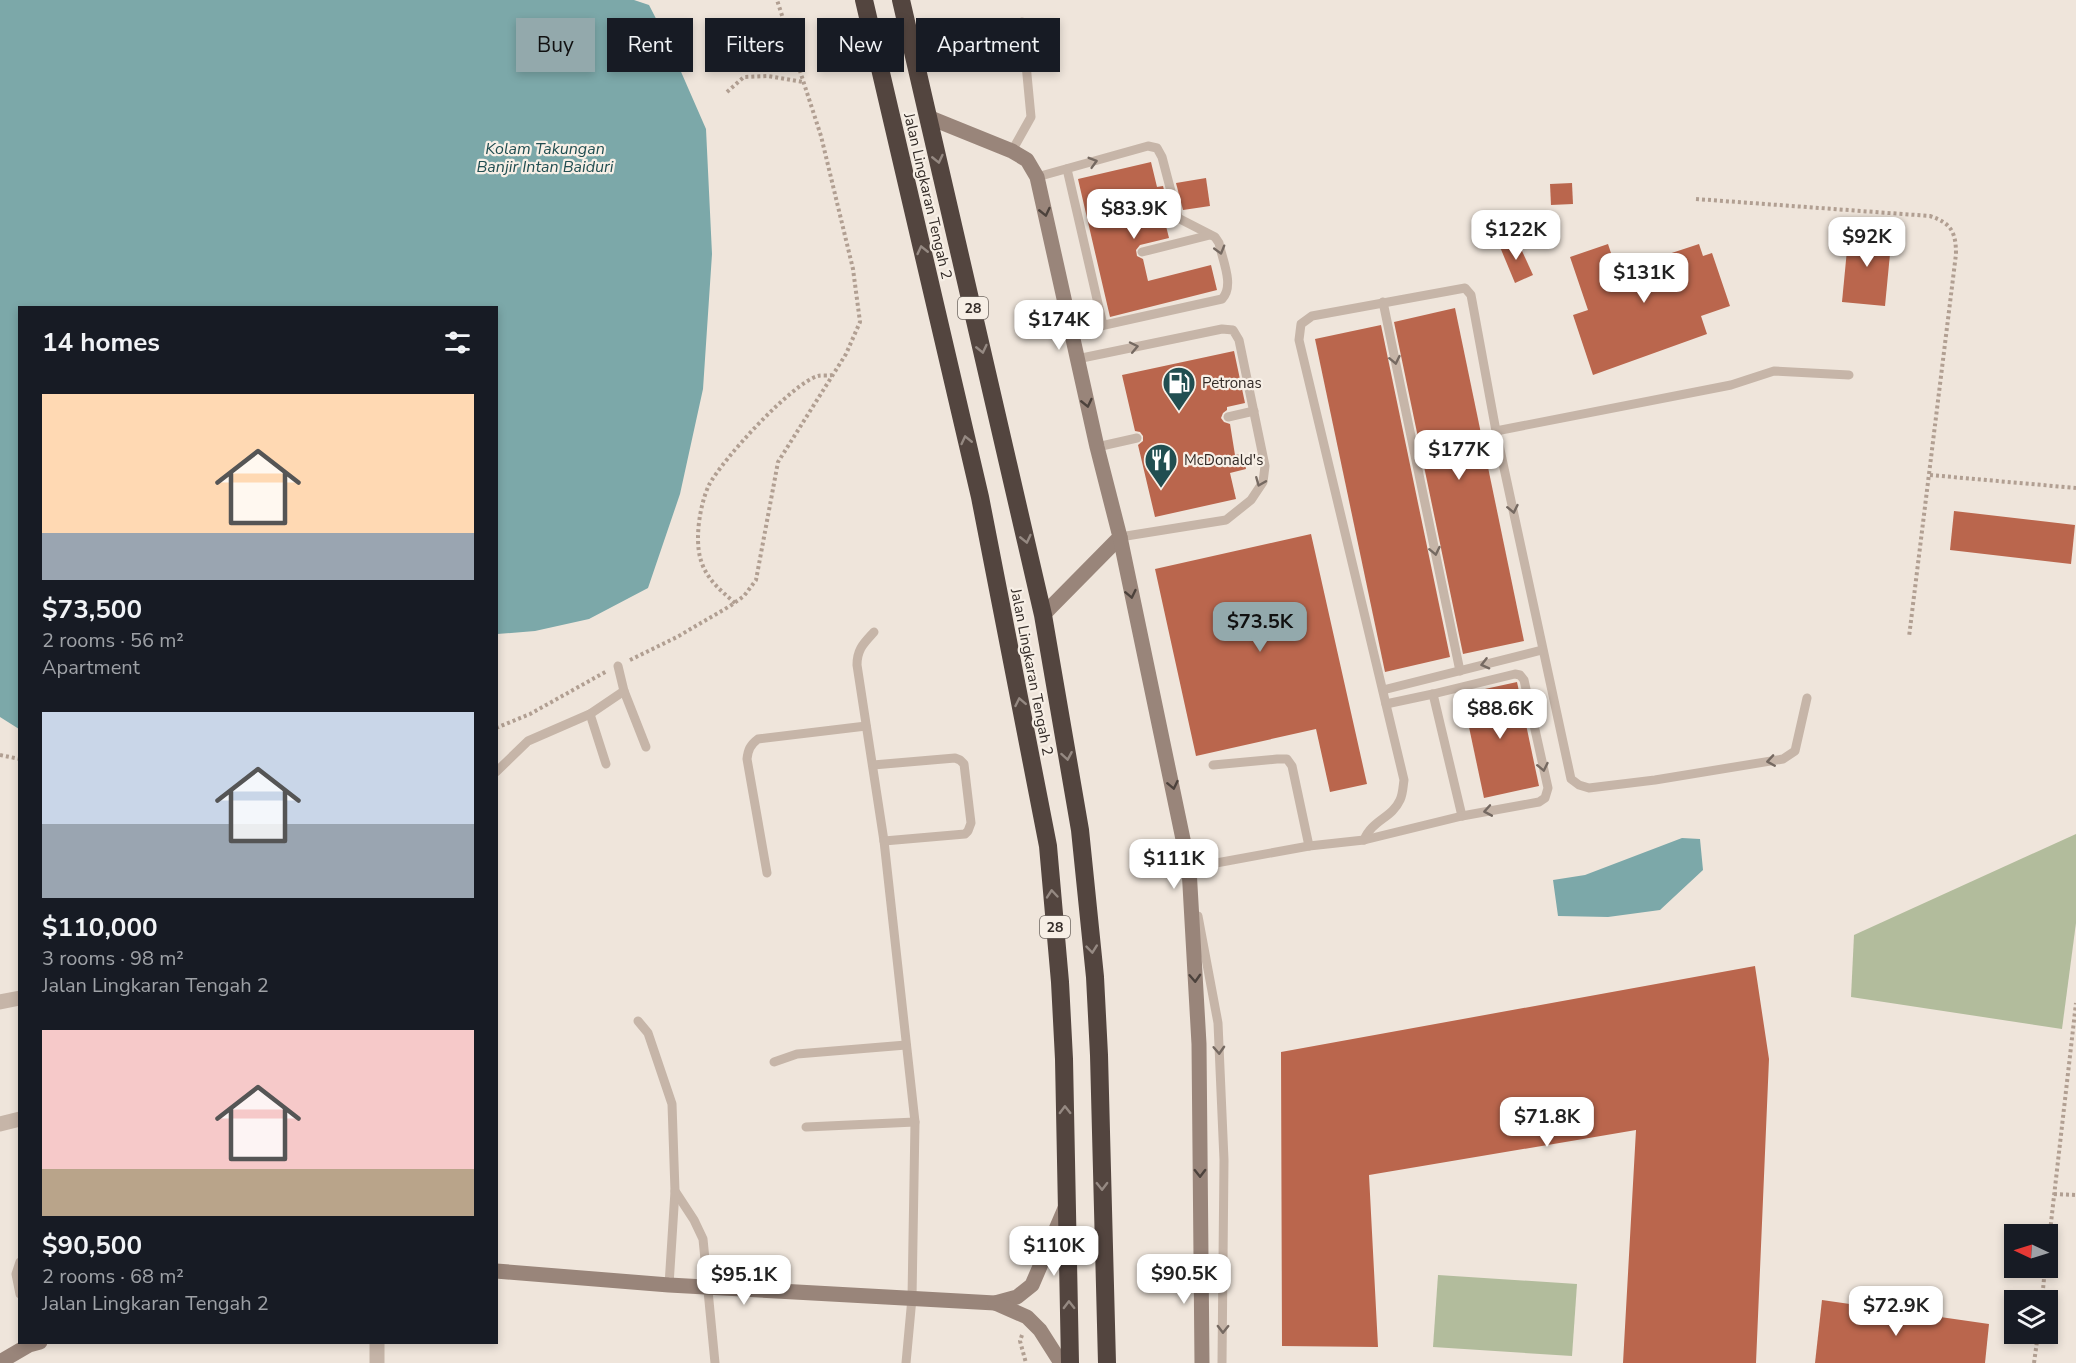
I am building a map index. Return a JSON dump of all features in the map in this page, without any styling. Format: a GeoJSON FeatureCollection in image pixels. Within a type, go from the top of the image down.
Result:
{"type":"FeatureCollection","features":[{"type":"Feature","properties":{"kind":"highway","name":"Jalan Lingkaran Tengah 2"},"geometry":{"type":"LineString","coordinates":[[864,0],[980,497],[1048,846],[1060,982],[1070,1363]]}},
{"type":"Feature","properties":{"kind":"highway","name":"Jalan Lingkaran Tengah 2"},"geometry":{"type":"LineString","coordinates":[[901,0],[1043,615],[1080,830],[1095,977],[1100,1055],[1107,1363]]}},
{"type":"Feature","properties":{"kind":"street"},"geometry":{"type":"LineString","coordinates":[[928,117],[1012,151],[1027,160],[1037,177],[1097,447],[1120,537],[1189,868],[1199,1044],[1202,1363]]}},
{"type":"Feature","properties":{"kind":"street"},"geometry":{"type":"LineString","coordinates":[[1043,615],[1120,537]]}},
{"type":"Feature","properties":{"kind":"street"},"geometry":{"type":"LineString","coordinates":[[0,1002],[18,998]]}},
{"type":"Feature","properties":{"kind":"street"},"geometry":{"type":"LineString","coordinates":[[0,1124],[18,1120]]}},
{"type":"Feature","properties":{"kind":"street"},"geometry":{"type":"LineString","coordinates":[[995,1303],[1017,1296],[1032,1285],[1067,1204]]}},
{"type":"Feature","properties":{"kind":"street"},"geometry":{"type":"LineString","coordinates":[[498,1271],[669,1285],[995,1303],[1027,1317],[1040,1330],[1061,1363]]}},
{"type":"Feature","properties":{"kind":"street"},"geometry":{"type":"LineString","coordinates":[[0,1362],[31,1344]]}},
{"type":"Feature","properties":{"kind":"street"},"geometry":{"type":"LineString","coordinates":[[377,1344],[377,1363]]}},
{"type":"Feature","properties":{"kind":"lane"},"geometry":{"type":"LineString","coordinates":[[1012,151],[1030,117],[1026,72]]}},
{"type":"Feature","properties":{"kind":"lane"},"geometry":{"type":"LineString","coordinates":[[1037,177],[1148,146],[1157,148],[1162,157],[1178,218],[1215,237],[1219,243],[1228,286],[1227,294],[1222,299],[1072,332]]}},
{"type":"Feature","properties":{"kind":"lane"},"geometry":{"type":"LineString","coordinates":[[1067,169],[1094,265],[1103,325]]}},
{"type":"Feature","properties":{"kind":"lane"},"geometry":{"type":"LineString","coordinates":[[1142,252],[1210,235]]}},
{"type":"Feature","properties":{"kind":"lane"},"geometry":{"type":"LineString","coordinates":[[1364,840],[1368,829],[1392,811],[1401,799],[1404,780],[1299,340],[1301,324],[1312,316],[1454,289],[1465,288],[1471,295],[1496,431],[1571,779],[1589,788],[1655,780],[1783,759],[1795,751],[1807,699]]}},
{"type":"Feature","properties":{"kind":"lane"},"geometry":{"type":"LineString","coordinates":[[1383,302],[1460,671]]}},
{"type":"Feature","properties":{"kind":"lane"},"geometry":{"type":"LineString","coordinates":[[1077,359],[1222,329],[1233,330],[1239,340],[1265,466],[1263,482],[1251,500],[1226,520],[1120,537]]}},
{"type":"Feature","properties":{"kind":"lane"},"geometry":{"type":"LineString","coordinates":[[1496,431],[1731,385],[1774,371],[1849,375]]}},
{"type":"Feature","properties":{"kind":"lane"},"geometry":{"type":"LineString","coordinates":[[1228,417],[1254,411]]}},
{"type":"Feature","properties":{"kind":"lane"},"geometry":{"type":"LineString","coordinates":[[1097,447],[1137,438]]}},
{"type":"Feature","properties":{"kind":"lane"},"geometry":{"type":"LineString","coordinates":[[874,632],[860,646],[857,655],[884,841],[915,1122],[912,1298],[906,1363]]}},
{"type":"Feature","properties":{"kind":"lane"},"geometry":{"type":"LineString","coordinates":[[1383,690],[1542,650]]}},
{"type":"Feature","properties":{"kind":"lane"},"geometry":{"type":"LineString","coordinates":[[618,666],[624,691],[646,747]]}},
{"type":"Feature","properties":{"kind":"lane"},"geometry":{"type":"LineString","coordinates":[[1222,1363],[1224,1160],[1218,1023],[1189,868],[1309,846],[1364,840],[1462,816],[1539,802],[1545,798],[1548,788],[1524,680],[1520,675],[1515,674],[1386,704]]}},
{"type":"Feature","properties":{"kind":"lane"},"geometry":{"type":"LineString","coordinates":[[498,770],[528,741],[590,714],[624,691]]}},
{"type":"Feature","properties":{"kind":"lane"},"geometry":{"type":"LineString","coordinates":[[1433,694],[1462,816]]}},
{"type":"Feature","properties":{"kind":"lane"},"geometry":{"type":"LineString","coordinates":[[590,714],[606,764]]}},
{"type":"Feature","properties":{"kind":"lane"},"geometry":{"type":"LineString","coordinates":[[767,873],[747,759],[748,750],[752,744],[758,739],[866,726]]}},
{"type":"Feature","properties":{"kind":"lane"},"geometry":{"type":"LineString","coordinates":[[873,765],[955,758],[964,764],[971,824],[965,834],[884,841]]}},
{"type":"Feature","properties":{"kind":"lane"},"geometry":{"type":"LineString","coordinates":[[1213,765],[1287,759],[1292,766],[1309,846]]}},
{"type":"Feature","properties":{"kind":"lane"},"geometry":{"type":"LineString","coordinates":[[638,1021],[648,1033],[672,1104],[675,1191],[669,1285]]}},
{"type":"Feature","properties":{"kind":"lane"},"geometry":{"type":"LineString","coordinates":[[774,1062],[797,1054],[906,1044]]}},
{"type":"Feature","properties":{"kind":"lane"},"geometry":{"type":"LineString","coordinates":[[806,1127],[915,1122]]}},
{"type":"Feature","properties":{"kind":"lane"},"geometry":{"type":"LineString","coordinates":[[675,1191],[703,1239],[715,1363]]}},
{"type":"Feature","properties":{"kind":"lane"},"geometry":{"type":"LineString","coordinates":[[18,1268],[16,1274],[18,1284]]}},
{"type":"Feature","properties":{"kind":"path"},"geometry":{"type":"LineString","coordinates":[[498,727],[530,714],[601,674],[677,638],[744,596],[756,580],[778,462],[846,354],[860,322],[850,258],[821,136],[777,0]]}},
{"type":"Feature","properties":{"kind":"path"},"geometry":{"type":"LineString","coordinates":[[727,92],[744,77],[768,76],[804,82]]}},
{"type":"Feature","properties":{"kind":"path"},"geometry":{"type":"LineString","coordinates":[[1696,199],[1930,216],[1948,225],[1956,238],[1930,475],[1909,637]]}},
{"type":"Feature","properties":{"kind":"path"},"geometry":{"type":"LineString","coordinates":[[735,603],[712,584],[700,557],[699,520],[710,485],[766,415],[817,376],[833,375]]}},
{"type":"Feature","properties":{"kind":"path"},"geometry":{"type":"LineString","coordinates":[[1930,475],[2076,488]]}},
{"type":"Feature","properties":{"kind":"path"},"geometry":{"type":"LineString","coordinates":[[0,755],[18,759]]}},
{"type":"Feature","properties":{"kind":"path"},"geometry":{"type":"LineString","coordinates":[[2051,1224],[2076,1003]]}},
{"type":"Feature","properties":{"kind":"path"},"geometry":{"type":"LineString","coordinates":[[2054,1194],[2076,1195]]}},
{"type":"Feature","properties":{"kind":"path"},"geometry":{"type":"LineString","coordinates":[[1026,1363],[1020,1341],[1027,1317]]}},
{"type":"Feature","properties":{"kind":"path"},"geometry":{"type":"LineString","coordinates":[[2034,1363],[2037,1344]]}},
{"type":"Feature","properties":{"kind":"green space"},"geometry":{"type":"Polygon","coordinates":[[[2076,834],[2076,923],[2062,1029],[1851,997],[1854,935],[2076,834]]]}},
{"type":"Feature","properties":{"kind":"green space"},"geometry":{"type":"Polygon","coordinates":[[[1438,1275],[1577,1284],[1572,1356],[1433,1347],[1438,1275]]]}},
{"type":"Feature","properties":{"kind":"water","name":"Kolam Takungan Banjir Intan Baiduri"},"geometry":{"type":"Polygon","coordinates":[[[0,0],[634,0],[649,5],[656,18],[607,18],[607,72],[681,72],[706,129],[712,254],[703,389],[680,494],[648,588],[589,619],[535,631],[498,634],[498,306],[18,306],[18,728],[0,717],[0,0]]]}},
{"type":"Feature","properties":{"kind":"water"},"geometry":{"type":"Polygon","coordinates":[[[1682,838],[1700,839],[1703,870],[1660,910],[1608,917],[1558,916],[1553,880],[1585,875],[1682,838]]]}},
{"type":"Feature","properties":{"kind":"building"},"geometry":{"type":"Polygon","coordinates":[[[1151,162],[1157,187],[1163,186],[1170,213],[1163,214],[1169,238],[1140,245],[1136,250],[1137,256],[1143,259],[1148,281],[1211,265],[1217,290],[1110,317],[1078,179],[1151,162]]]}},
{"type":"Feature","properties":{"kind":"building"},"geometry":{"type":"Polygon","coordinates":[[[1206,178],[1210,206],[1183,210],[1176,183],[1206,178]]]}},
{"type":"Feature","properties":{"kind":"building"},"geometry":{"type":"Polygon","coordinates":[[[1572,183],[1573,204],[1551,205],[1550,184],[1572,183]]]}},
{"type":"Feature","properties":{"kind":"building"},"geometry":{"type":"Polygon","coordinates":[[[1849,229],[1892,233],[1885,306],[1842,302],[1849,229]]]}},
{"type":"Feature","properties":{"kind":"building"},"geometry":{"type":"Polygon","coordinates":[[[1517,240],[1533,275],[1515,283],[1500,247],[1517,240]]]}},
{"type":"Feature","properties":{"kind":"building"},"geometry":{"type":"Polygon","coordinates":[[[1608,244],[1617,271],[1699,244],[1703,256],[1712,253],[1730,306],[1701,316],[1707,334],[1593,375],[1573,315],[1588,310],[1570,257],[1608,244]]]}},
{"type":"Feature","properties":{"kind":"building"},"geometry":{"type":"Polygon","coordinates":[[[1455,308],[1524,641],[1463,654],[1394,322],[1455,308]]]}},
{"type":"Feature","properties":{"kind":"building"},"geometry":{"type":"Polygon","coordinates":[[[1381,325],[1450,657],[1385,672],[1315,339],[1381,325]]]}},
{"type":"Feature","properties":{"kind":"building","name":"Petronas"},"geometry":{"type":"Polygon","coordinates":[[[1234,351],[1245,403],[1227,407],[1221,418],[1230,424],[1235,455],[1243,454],[1246,469],[1230,473],[1236,499],[1155,517],[1138,445],[1143,441],[1143,436],[1140,432],[1135,431],[1122,375],[1234,351]]]}},
{"type":"Feature","properties":{"kind":"building"},"geometry":{"type":"Polygon","coordinates":[[[1954,511],[2075,525],[2071,564],[1950,550],[1954,511]]]}},
{"type":"Feature","properties":{"kind":"building"},"geometry":{"type":"Polygon","coordinates":[[[1311,534],[1367,784],[1330,792],[1316,729],[1196,756],[1155,569],[1311,534]]]}},
{"type":"Feature","properties":{"kind":"building"},"geometry":{"type":"Polygon","coordinates":[[[1517,682],[1539,786],[1484,798],[1462,694],[1517,682]]]}},
{"type":"Feature","properties":{"kind":"building"},"geometry":{"type":"Polygon","coordinates":[[[1755,966],[1769,1059],[1756,1363],[1623,1363],[1636,1130],[1369,1175],[1378,1347],[1282,1346],[1281,1052],[1755,966]]]}},
{"type":"Feature","properties":{"kind":"building"},"geometry":{"type":"Polygon","coordinates":[[[1822,1300],[1989,1324],[1985,1363],[1815,1363],[1822,1300]]]}},
{"type":"Feature","properties":{"kind":"place","name":"Petronas"},"geometry":{"type":"Point","coordinates":[1179,412]}},
{"type":"Feature","properties":{"kind":"place","name":"McDonald's"},"geometry":{"type":"Point","coordinates":[1161,489]}}]}
